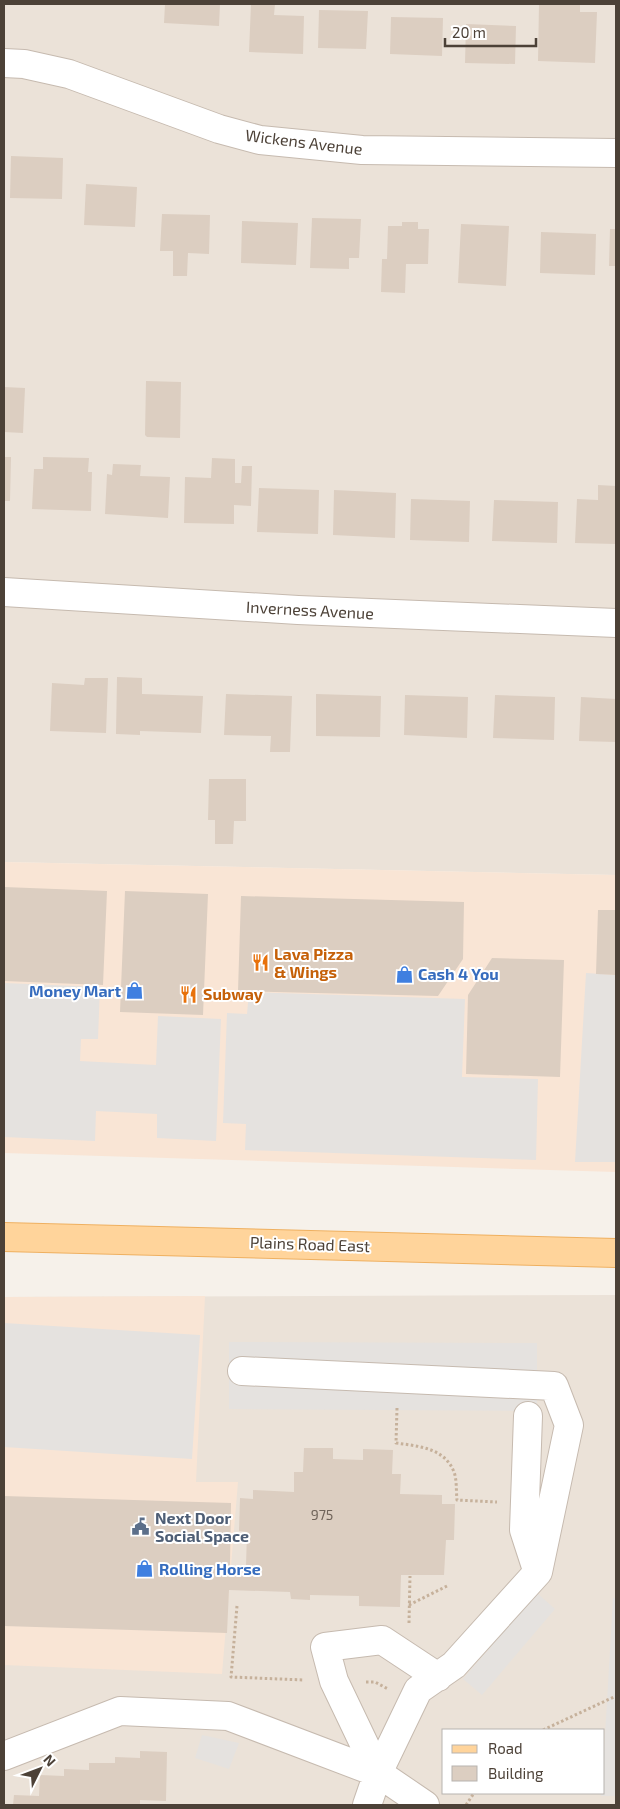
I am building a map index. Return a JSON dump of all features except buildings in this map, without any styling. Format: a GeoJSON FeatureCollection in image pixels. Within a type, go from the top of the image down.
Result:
{"type":"FeatureCollection","features":[{"type":"Feature","properties":{"kind":"main road","name":"Plains Road East"},"geometry":{"type":"LineString","coordinates":[[4,1237],[616,1253]]}},
{"type":"Feature","properties":{"kind":"street","name":"Wickens Avenue"},"geometry":{"type":"LineString","coordinates":[[4,63],[24,64],[69,74],[219,129],[260,140],[362,150],[616,153]]}},
{"type":"Feature","properties":{"kind":"street","name":"Inverness Avenue"},"geometry":{"type":"LineString","coordinates":[[4,592],[298,610],[616,623]]}},
{"type":"Feature","properties":{"kind":"street"},"geometry":{"type":"LineString","coordinates":[[242,1371],[554,1386],[569,1425],[538,1572],[454,1665],[418,1690],[378,1773],[367,1805]]}},
{"type":"Feature","properties":{"kind":"street"},"geometry":{"type":"LineString","coordinates":[[528,1416],[524,1530],[538,1572]]}},
{"type":"Feature","properties":{"kind":"street"},"geometry":{"type":"LineString","coordinates":[[378,1773],[334,1681],[325,1647],[382,1640],[438,1677]]}},
{"type":"Feature","properties":{"kind":"street"},"geometry":{"type":"LineString","coordinates":[[4,1756],[120,1711],[228,1716],[378,1773],[425,1805]]}},
{"type":"Feature","properties":{"kind":"path"},"geometry":{"type":"LineString","coordinates":[[398,1378],[396,1442],[424,1447],[444,1456],[454,1472],[457,1500],[525,1503]]}},
{"type":"Feature","properties":{"kind":"path"},"geometry":{"type":"LineString","coordinates":[[408,1657],[410,1576]]}},
{"type":"Feature","properties":{"kind":"path"},"geometry":{"type":"LineString","coordinates":[[409,1605],[447,1586]]}},
{"type":"Feature","properties":{"kind":"path"},"geometry":{"type":"LineString","coordinates":[[545,1729],[616,1696]]}},
{"type":"Feature","properties":{"kind":"path"},"geometry":{"type":"LineString","coordinates":[[466,1805],[473,1794]]}},
{"type":"Feature","properties":{"kind":"shaded area"},"geometry":{"type":"Polygon","coordinates":[[[4,4],[616,4],[616,875],[4,862],[4,4]]]}},
{"type":"Feature","properties":{"kind":"shaded area"},"geometry":{"type":"Polygon","coordinates":[[[4,862],[616,875],[616,1172],[4,1153],[4,862]]]}},
{"type":"Feature","properties":{"kind":"shaded area"},"geometry":{"type":"Polygon","coordinates":[[[586,973],[616,975],[616,1162],[575,1162],[586,973]]]}},
{"type":"Feature","properties":{"kind":"shaded area"},"geometry":{"type":"Polygon","coordinates":[[[4,983],[100,987],[98,1039],[81,1039],[80,1061],[156,1065],[158,1016],[221,1019],[216,1141],[157,1138],[157,1114],[96,1111],[95,1141],[4,1137],[4,983]]]}},
{"type":"Feature","properties":{"kind":"shaded area"},"geometry":{"type":"Polygon","coordinates":[[[249,992],[465,999],[462,1077],[538,1079],[536,1160],[245,1150],[246,1124],[223,1123],[227,1013],[247,1014],[249,992]]]}},
{"type":"Feature","properties":{"kind":"shaded area"},"geometry":{"type":"Polygon","coordinates":[[[616,1295],[616,1805],[4,1805],[4,1297],[616,1295]]]}},
{"type":"Feature","properties":{"kind":"shaded area"},"geometry":{"type":"Polygon","coordinates":[[[205,1296],[196,1482],[238,1482],[222,1674],[4,1665],[4,1297],[205,1296]]]}},
{"type":"Feature","properties":{"kind":"shaded area"},"geometry":{"type":"Polygon","coordinates":[[[4,1323],[200,1335],[192,1459],[4,1447],[4,1323]]]}},
{"type":"Feature","properties":{"kind":"shaded area"},"geometry":{"type":"Polygon","coordinates":[[[229,1342],[537,1343],[537,1411],[229,1409],[229,1342]]]}},
{"type":"Feature","properties":{"kind":"shaded area"},"geometry":{"type":"Polygon","coordinates":[[[537,1593],[555,1609],[482,1695],[463,1679],[537,1593]]]}},
{"type":"Feature","properties":{"kind":"shaded area"},"geometry":{"type":"Polygon","coordinates":[[[613,1598],[616,1598],[616,1796],[601,1796],[601,1794],[605,1794],[605,1736],[613,1598]]]}},
{"type":"Feature","properties":{"kind":"shaded area"},"geometry":{"type":"Polygon","coordinates":[[[202,1735],[239,1743],[229,1769],[195,1758],[202,1735]]]}},
{"type":"Feature","properties":{"kind":"place","name":"Lava Pizza & Wings"},"geometry":{"type":"Point","coordinates":[260,963]}},
{"type":"Feature","properties":{"kind":"place","name":"Cash 4 You"},"geometry":{"type":"Point","coordinates":[404,974]}},
{"type":"Feature","properties":{"kind":"place","name":"Money Mart"},"geometry":{"type":"Point","coordinates":[135,991]}},
{"type":"Feature","properties":{"kind":"place","name":"Subway"},"geometry":{"type":"Point","coordinates":[189,994]}},
{"type":"Feature","properties":{"kind":"place","name":"Next Door Social Space"},"geometry":{"type":"Point","coordinates":[141,1527]}},
{"type":"Feature","properties":{"kind":"place","name":"Rolling Horse"},"geometry":{"type":"Point","coordinates":[145,1569]}}]}
